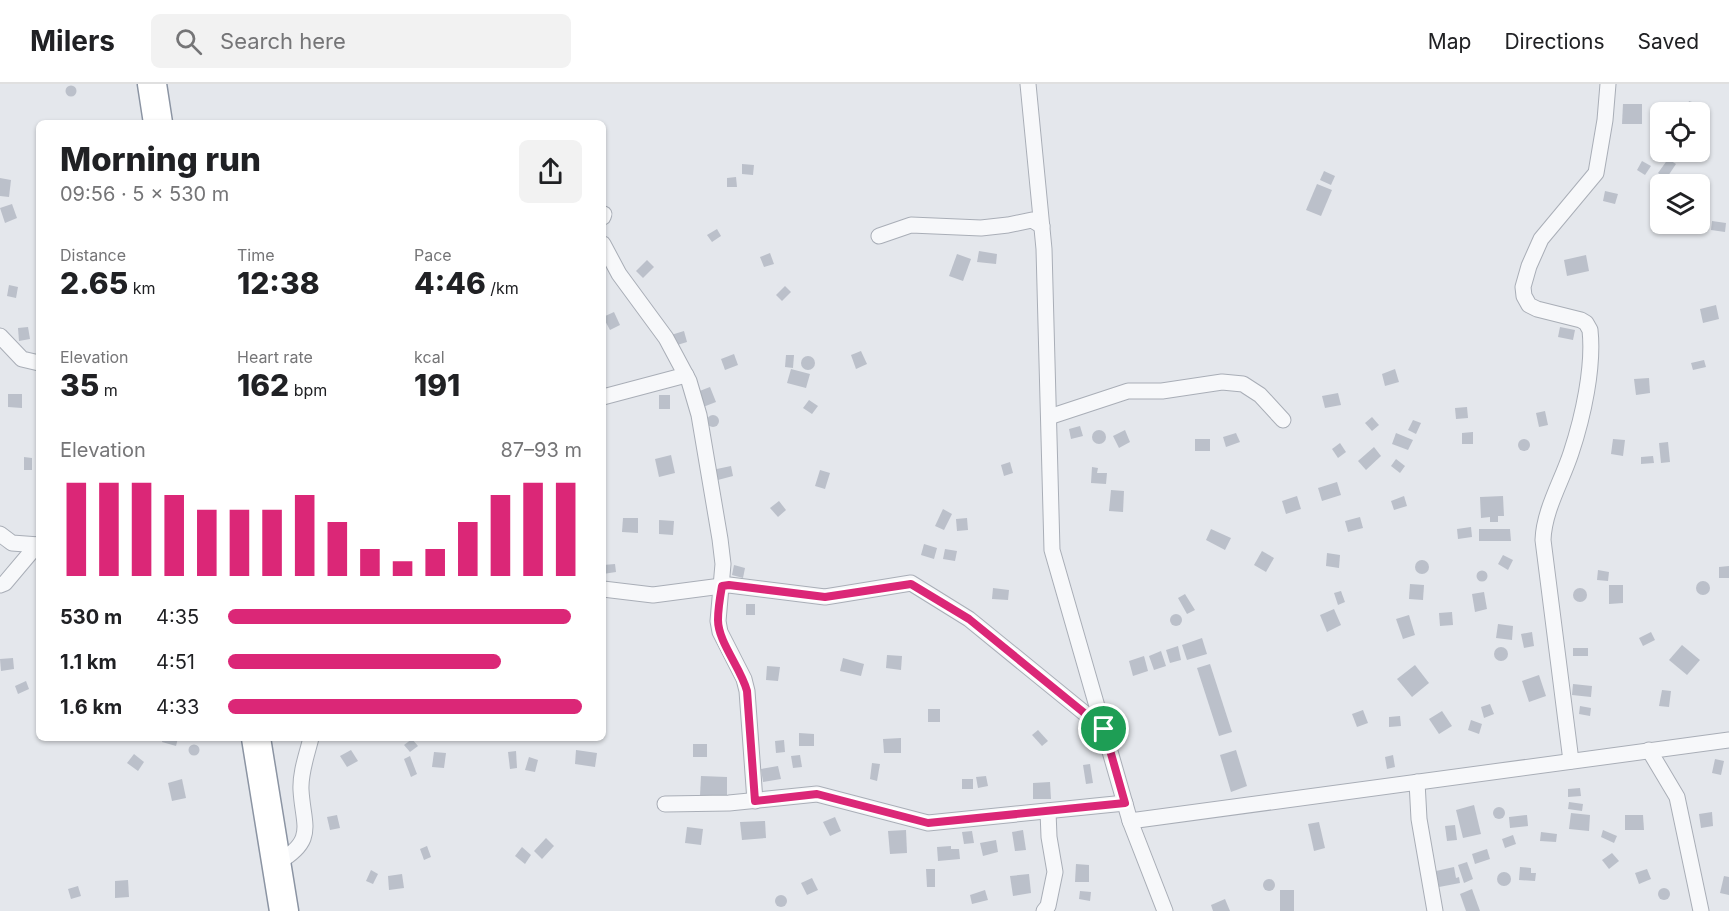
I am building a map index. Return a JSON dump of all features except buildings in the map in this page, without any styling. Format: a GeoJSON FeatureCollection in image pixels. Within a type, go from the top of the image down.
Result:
{"type":"FeatureCollection","features":[{"type":"Feature","properties":{"kind":"highway"},"geometry":{"type":"LineString","coordinates":[[152,84],[158,120]]}},
{"type":"Feature","properties":{"kind":"highway"},"geometry":{"type":"LineString","coordinates":[[257,741],[284,911]]}},
{"type":"Feature","properties":{"kind":"street"},"geometry":{"type":"LineString","coordinates":[[1028,84],[1042,226],[1052,550],[1130,821],[1165,911]]}},
{"type":"Feature","properties":{"kind":"street"},"geometry":{"type":"LineString","coordinates":[[1571,761],[1544,553],[1544,529],[1572,451],[1584,401],[1590,330],[1581,320],[1529,305],[1524,296],[1523,287],[1541,239],[1596,173],[1605,120],[1608,84]]}},
{"type":"Feature","properties":{"kind":"street"},"geometry":{"type":"LineString","coordinates":[[879,236],[911,225],[981,228],[1032,220],[1042,226]]}},
{"type":"Feature","properties":{"kind":"street"},"geometry":{"type":"LineString","coordinates":[[606,250],[619,274],[666,338],[686,375],[699,415],[723,564],[718,621],[720,632],[744,679],[747,691],[755,801]]}},
{"type":"Feature","properties":{"kind":"street"},"geometry":{"type":"LineString","coordinates":[[0,336],[22,359],[36,362]]}},
{"type":"Feature","properties":{"kind":"street"},"geometry":{"type":"LineString","coordinates":[[606,396],[686,375]]}},
{"type":"Feature","properties":{"kind":"street"},"geometry":{"type":"LineString","coordinates":[[1049,417],[1128,392],[1162,391],[1222,382],[1243,384],[1260,394],[1283,420]]}},
{"type":"Feature","properties":{"kind":"street"},"geometry":{"type":"LineString","coordinates":[[0,534],[12,543],[36,545]]}},
{"type":"Feature","properties":{"kind":"street"},"geometry":{"type":"LineString","coordinates":[[0,585],[36,547]]}},
{"type":"Feature","properties":{"kind":"street"},"geometry":{"type":"LineString","coordinates":[[606,589],[652,595],[729,585],[825,597],[911,584],[969,619],[1104,729]]}},
{"type":"Feature","properties":{"kind":"street"},"geometry":{"type":"LineString","coordinates":[[1130,821],[1729,740]]}},
{"type":"Feature","properties":{"kind":"street"},"geometry":{"type":"LineString","coordinates":[[277,863],[291,855],[298,847],[304,833],[305,818],[300,788],[310,741]]}},
{"type":"Feature","properties":{"kind":"street"},"geometry":{"type":"LineString","coordinates":[[1649,750],[1677,797],[1701,911]]}},
{"type":"Feature","properties":{"kind":"street"},"geometry":{"type":"LineString","coordinates":[[1417,782],[1419,819],[1435,911]]}},
{"type":"Feature","properties":{"kind":"street"},"geometry":{"type":"LineString","coordinates":[[665,804],[729,803],[817,794],[928,823],[1125,803]]}},
{"type":"Feature","properties":{"kind":"street"},"geometry":{"type":"LineString","coordinates":[[1044,911],[1048,906],[1055,872],[1049,837],[1048,811]]}},
{"type":"Feature","properties":{"kind":"route"},"geometry":{"type":"LineString","coordinates":[[911,584],[969,619],[1104,729],[1125,803],[928,823],[817,794],[755,801],[747,691],[744,679],[720,632],[718,621],[722,586],[825,597],[911,584]]}}]}
